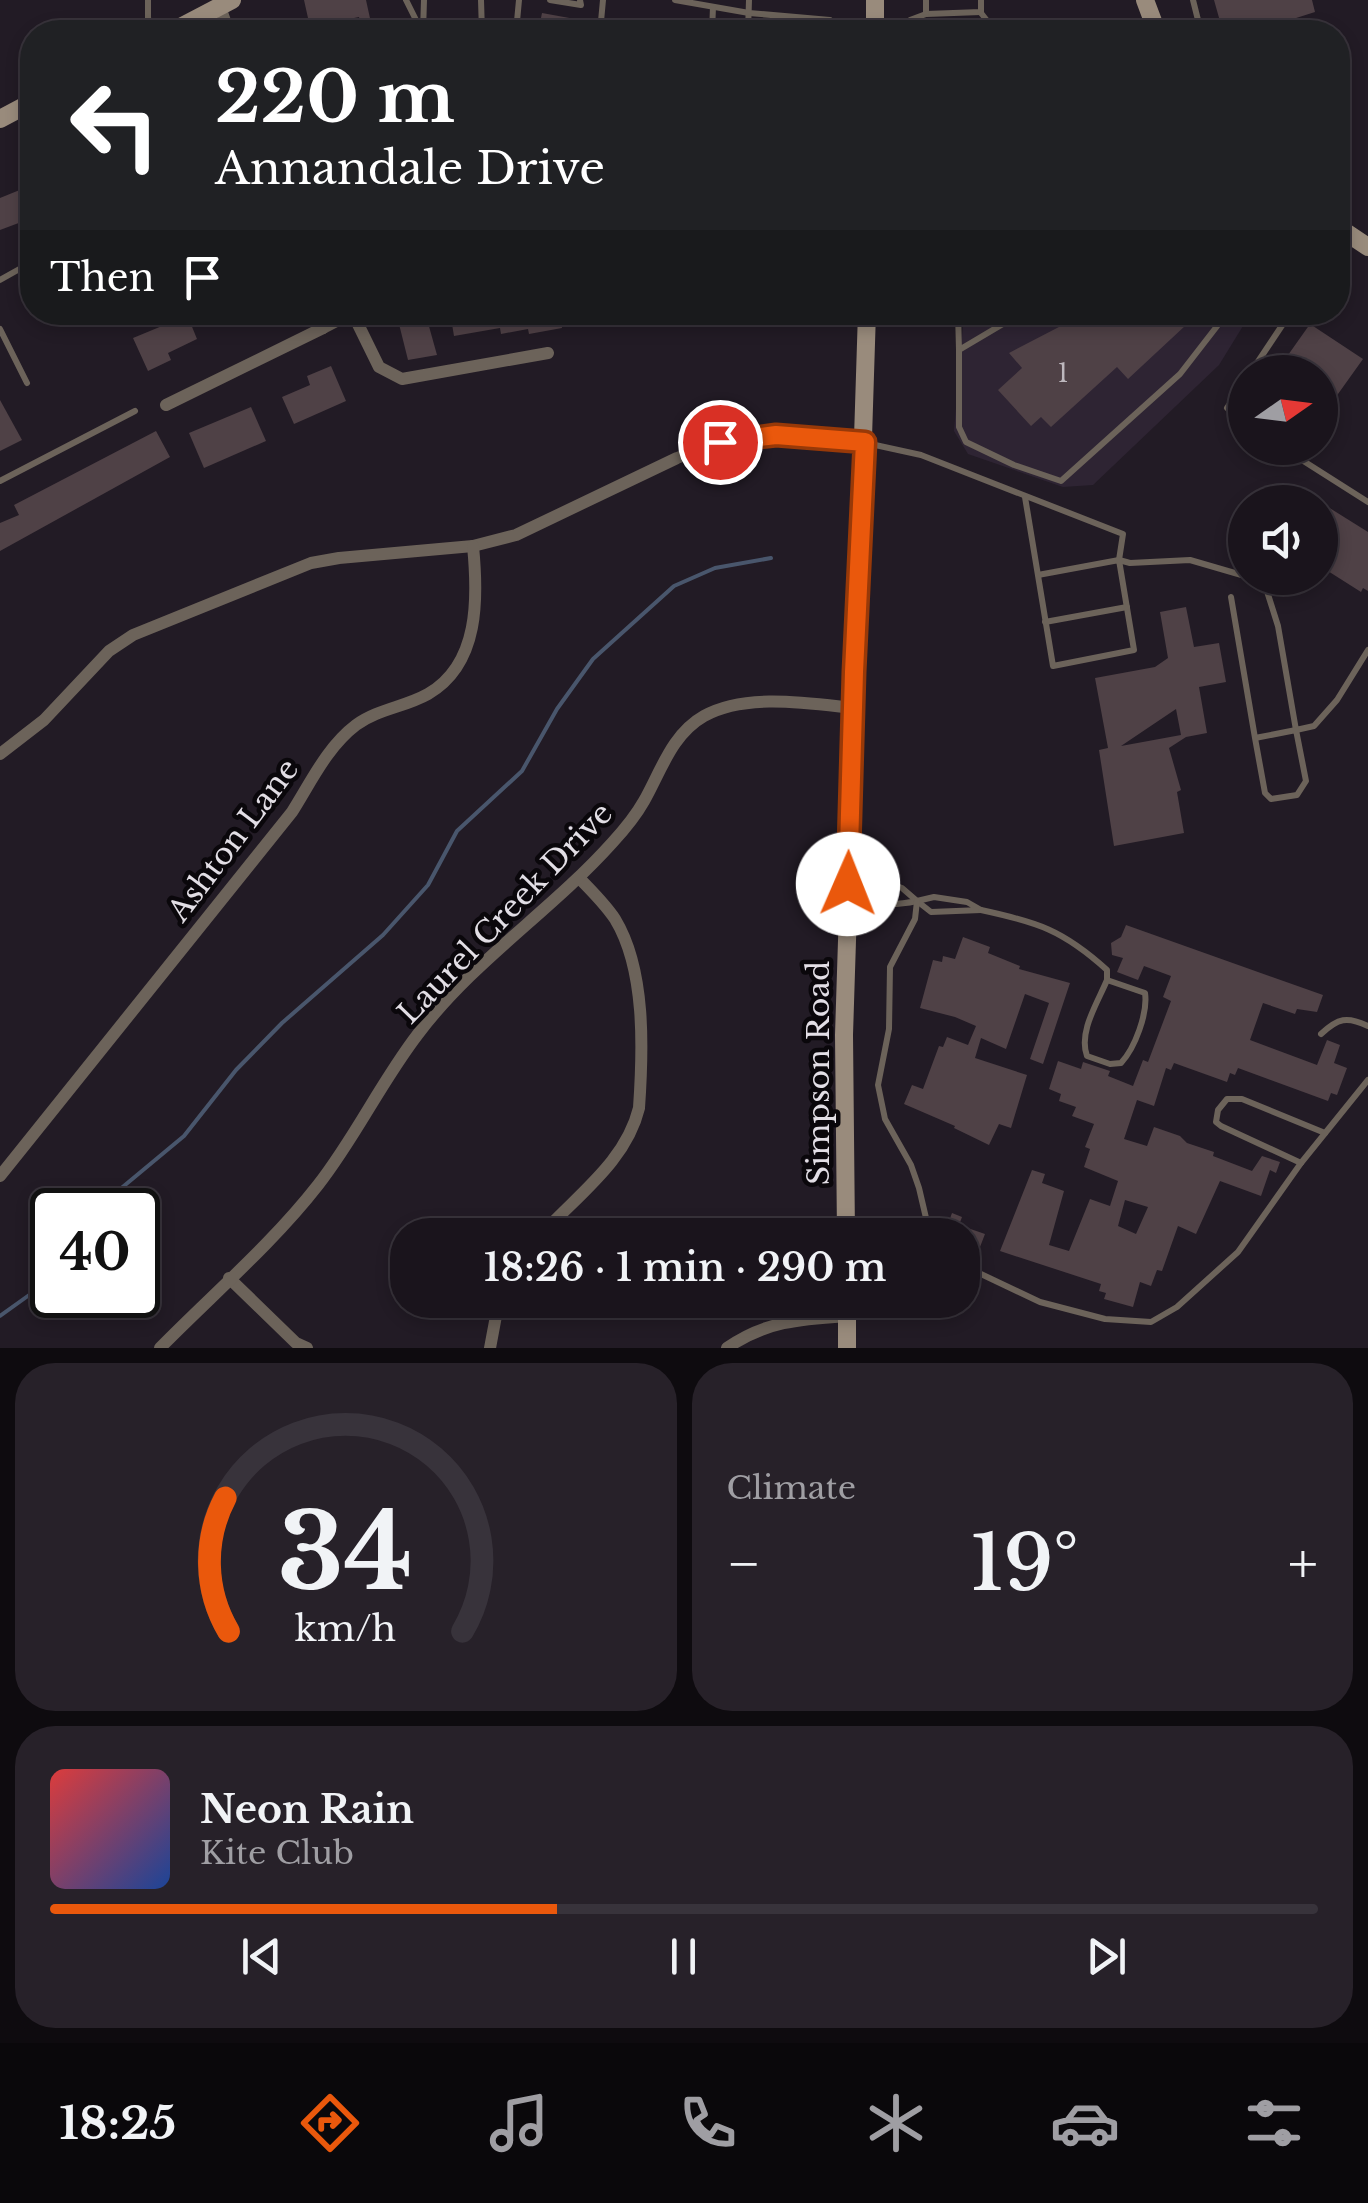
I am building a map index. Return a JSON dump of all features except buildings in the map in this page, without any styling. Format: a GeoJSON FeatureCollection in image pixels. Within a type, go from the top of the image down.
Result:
{"type":"FeatureCollection","features":[{"type":"Feature","properties":{"kind":"street"},"geometry":{"type":"LineString","coordinates":[[166,404],[329,325]]}},
{"type":"Feature","properties":{"kind":"street"},"geometry":{"type":"LineString","coordinates":[[358,325],[379,367],[402,379],[548,354]]}},
{"type":"Feature","properties":{"kind":"street","name":"Simpson Road"},"geometry":{"type":"LineString","coordinates":[[846,1218],[844,1035],[852,708],[868,325]]}},
{"type":"Feature","properties":{"kind":"street"},"geometry":{"type":"LineString","coordinates":[[0,754],[44,720],[109,651],[133,635],[311,563],[474,546],[516,535],[677,458],[720,442],[776,435],[865,442]]}},
{"type":"Feature","properties":{"kind":"street","name":"Ashton Lane"},"geometry":{"type":"LineString","coordinates":[[0,1176],[292,812],[332,748],[367,718],[424,696],[448,677],[466,646],[474,617],[478,586],[474,546]]}},
{"type":"Feature","properties":{"kind":"street","name":"Laurel Creek Drive"},"geometry":{"type":"LineString","coordinates":[[160,1348],[315,1190],[345,1150],[417,1034],[511,936],[579,878],[633,819],[668,752],[686,728],[699,718],[730,706],[852,708]]}},
{"type":"Feature","properties":{"kind":"street"},"geometry":{"type":"LineString","coordinates":[[558,1218],[621,1150],[636,1123],[639,1108],[639,998],[633,961],[614,919],[579,878]]}},
{"type":"Feature","properties":{"kind":"street"},"geometry":{"type":"LineString","coordinates":[[229,1278],[296,1343],[307,1348]]}},
{"type":"Feature","properties":{"kind":"street"},"geometry":{"type":"LineString","coordinates":[[490,1348],[496,1318]]}},
{"type":"Feature","properties":{"kind":"street"},"geometry":{"type":"LineString","coordinates":[[727,1348],[758,1329],[796,1318]]}},
{"type":"Feature","properties":{"kind":"street"},"geometry":{"type":"LineString","coordinates":[[847,1318],[847,1348]]}},
{"type":"Feature","properties":{"kind":"lane"},"geometry":{"type":"LineString","coordinates":[[550,0],[580,5],[580,0]]}},
{"type":"Feature","properties":{"kind":"lane"},"geometry":{"type":"LineString","coordinates":[[675,0],[749,13],[830,20]]}},
{"type":"Feature","properties":{"kind":"lane"},"geometry":{"type":"LineString","coordinates":[[749,20],[750,0]]}},
{"type":"Feature","properties":{"kind":"lane"},"geometry":{"type":"LineString","coordinates":[[926,0],[926,14]]}},
{"type":"Feature","properties":{"kind":"lane"},"geometry":{"type":"LineString","coordinates":[[981,0],[981,12],[987,20]]}},
{"type":"Feature","properties":{"kind":"lane"},"geometry":{"type":"LineString","coordinates":[[712,20],[713,6]]}},
{"type":"Feature","properties":{"kind":"lane"},"geometry":{"type":"LineString","coordinates":[[910,20],[926,14],[981,12]]}},
{"type":"Feature","properties":{"kind":"lane"},"geometry":{"type":"LineString","coordinates":[[958,325],[959,426],[966,442],[1014,465],[1061,481],[1180,374],[1218,325]]}},
{"type":"Feature","properties":{"kind":"lane"},"geometry":{"type":"LineString","coordinates":[[959,350],[1000,325]]}},
{"type":"Feature","properties":{"kind":"lane"},"geometry":{"type":"LineString","coordinates":[[1263,355],[1283,325]]}},
{"type":"Feature","properties":{"kind":"lane"},"geometry":{"type":"LineString","coordinates":[[0,329],[28,382]]}},
{"type":"Feature","properties":{"kind":"lane"},"geometry":{"type":"LineString","coordinates":[[0,481],[135,411]]}},
{"type":"Feature","properties":{"kind":"lane"},"geometry":{"type":"LineString","coordinates":[[865,442],[921,455],[1123,534],[1119,560],[1134,650],[1052,666],[1025,496]]}},
{"type":"Feature","properties":{"kind":"lane"},"geometry":{"type":"LineString","coordinates":[[1310,465],[1368,502]]}},
{"type":"Feature","properties":{"kind":"lane"},"geometry":{"type":"LineString","coordinates":[[1038,575],[1119,560],[1190,560],[1228,572]]}},
{"type":"Feature","properties":{"kind":"lane"},"geometry":{"type":"LineString","coordinates":[[1231,597],[1264,793],[1276,800],[1297,795],[1305,786],[1278,626],[1268,595]]}},
{"type":"Feature","properties":{"kind":"lane"},"geometry":{"type":"LineString","coordinates":[[1045,622],[1126,607]]}},
{"type":"Feature","properties":{"kind":"lane"},"geometry":{"type":"LineString","coordinates":[[1256,738],[1314,726],[1338,700],[1368,650]]}},
{"type":"Feature","properties":{"kind":"lane"},"geometry":{"type":"LineString","coordinates":[[848,884],[874,878],[902,888],[931,912],[981,910],[1060,932],[1107,970],[1107,980],[1084,1038],[1084,1050],[1087,1056],[1099,1061],[1121,1063],[1144,1014],[1145,992],[1107,980]]}},
{"type":"Feature","properties":{"kind":"lane"},"geometry":{"type":"LineString","coordinates":[[848,884],[864,900],[898,905],[934,897],[967,902],[981,910]]}},
{"type":"Feature","properties":{"kind":"lane"},"geometry":{"type":"LineString","coordinates":[[917,901],[916,919],[890,967],[889,1029],[878,1086],[885,1119],[911,1165],[925,1218]]}},
{"type":"Feature","properties":{"kind":"lane"},"geometry":{"type":"LineString","coordinates":[[1321,1034],[1335,1021],[1348,1018],[1368,1026]]}},
{"type":"Feature","properties":{"kind":"lane"},"geometry":{"type":"LineString","coordinates":[[980,1274],[1040,1302],[1105,1318],[1150,1322],[1177,1307],[1238,1252],[1301,1163],[1368,1080]]}},
{"type":"Feature","properties":{"kind":"lane"},"geometry":{"type":"LineString","coordinates":[[1301,1163],[1216,1122],[1226,1099],[1242,1099],[1326,1133]]}},
{"type":"Feature","properties":{"kind":"shaded area"},"geometry":{"type":"Polygon","coordinates":[[[963,325],[1244,325],[1219,365],[1093,485],[1063,487],[968,454],[954,431],[963,325]]]}},
{"type":"Feature","properties":{"kind":"waterway"},"geometry":{"type":"LineString","coordinates":[[121,1188],[184,1136],[236,1070],[282,1023],[383,935],[428,885],[457,831],[522,771],[557,709],[593,659],[674,586],[715,568],[771,558]]}},
{"type":"Feature","properties":{"kind":"waterway"},"geometry":{"type":"LineString","coordinates":[[0,1316],[30,1294]]}},
{"type":"Feature","properties":{"kind":"route"},"geometry":{"type":"LineString","coordinates":[[720,442],[776,435],[865,442],[848,884]]}}]}
